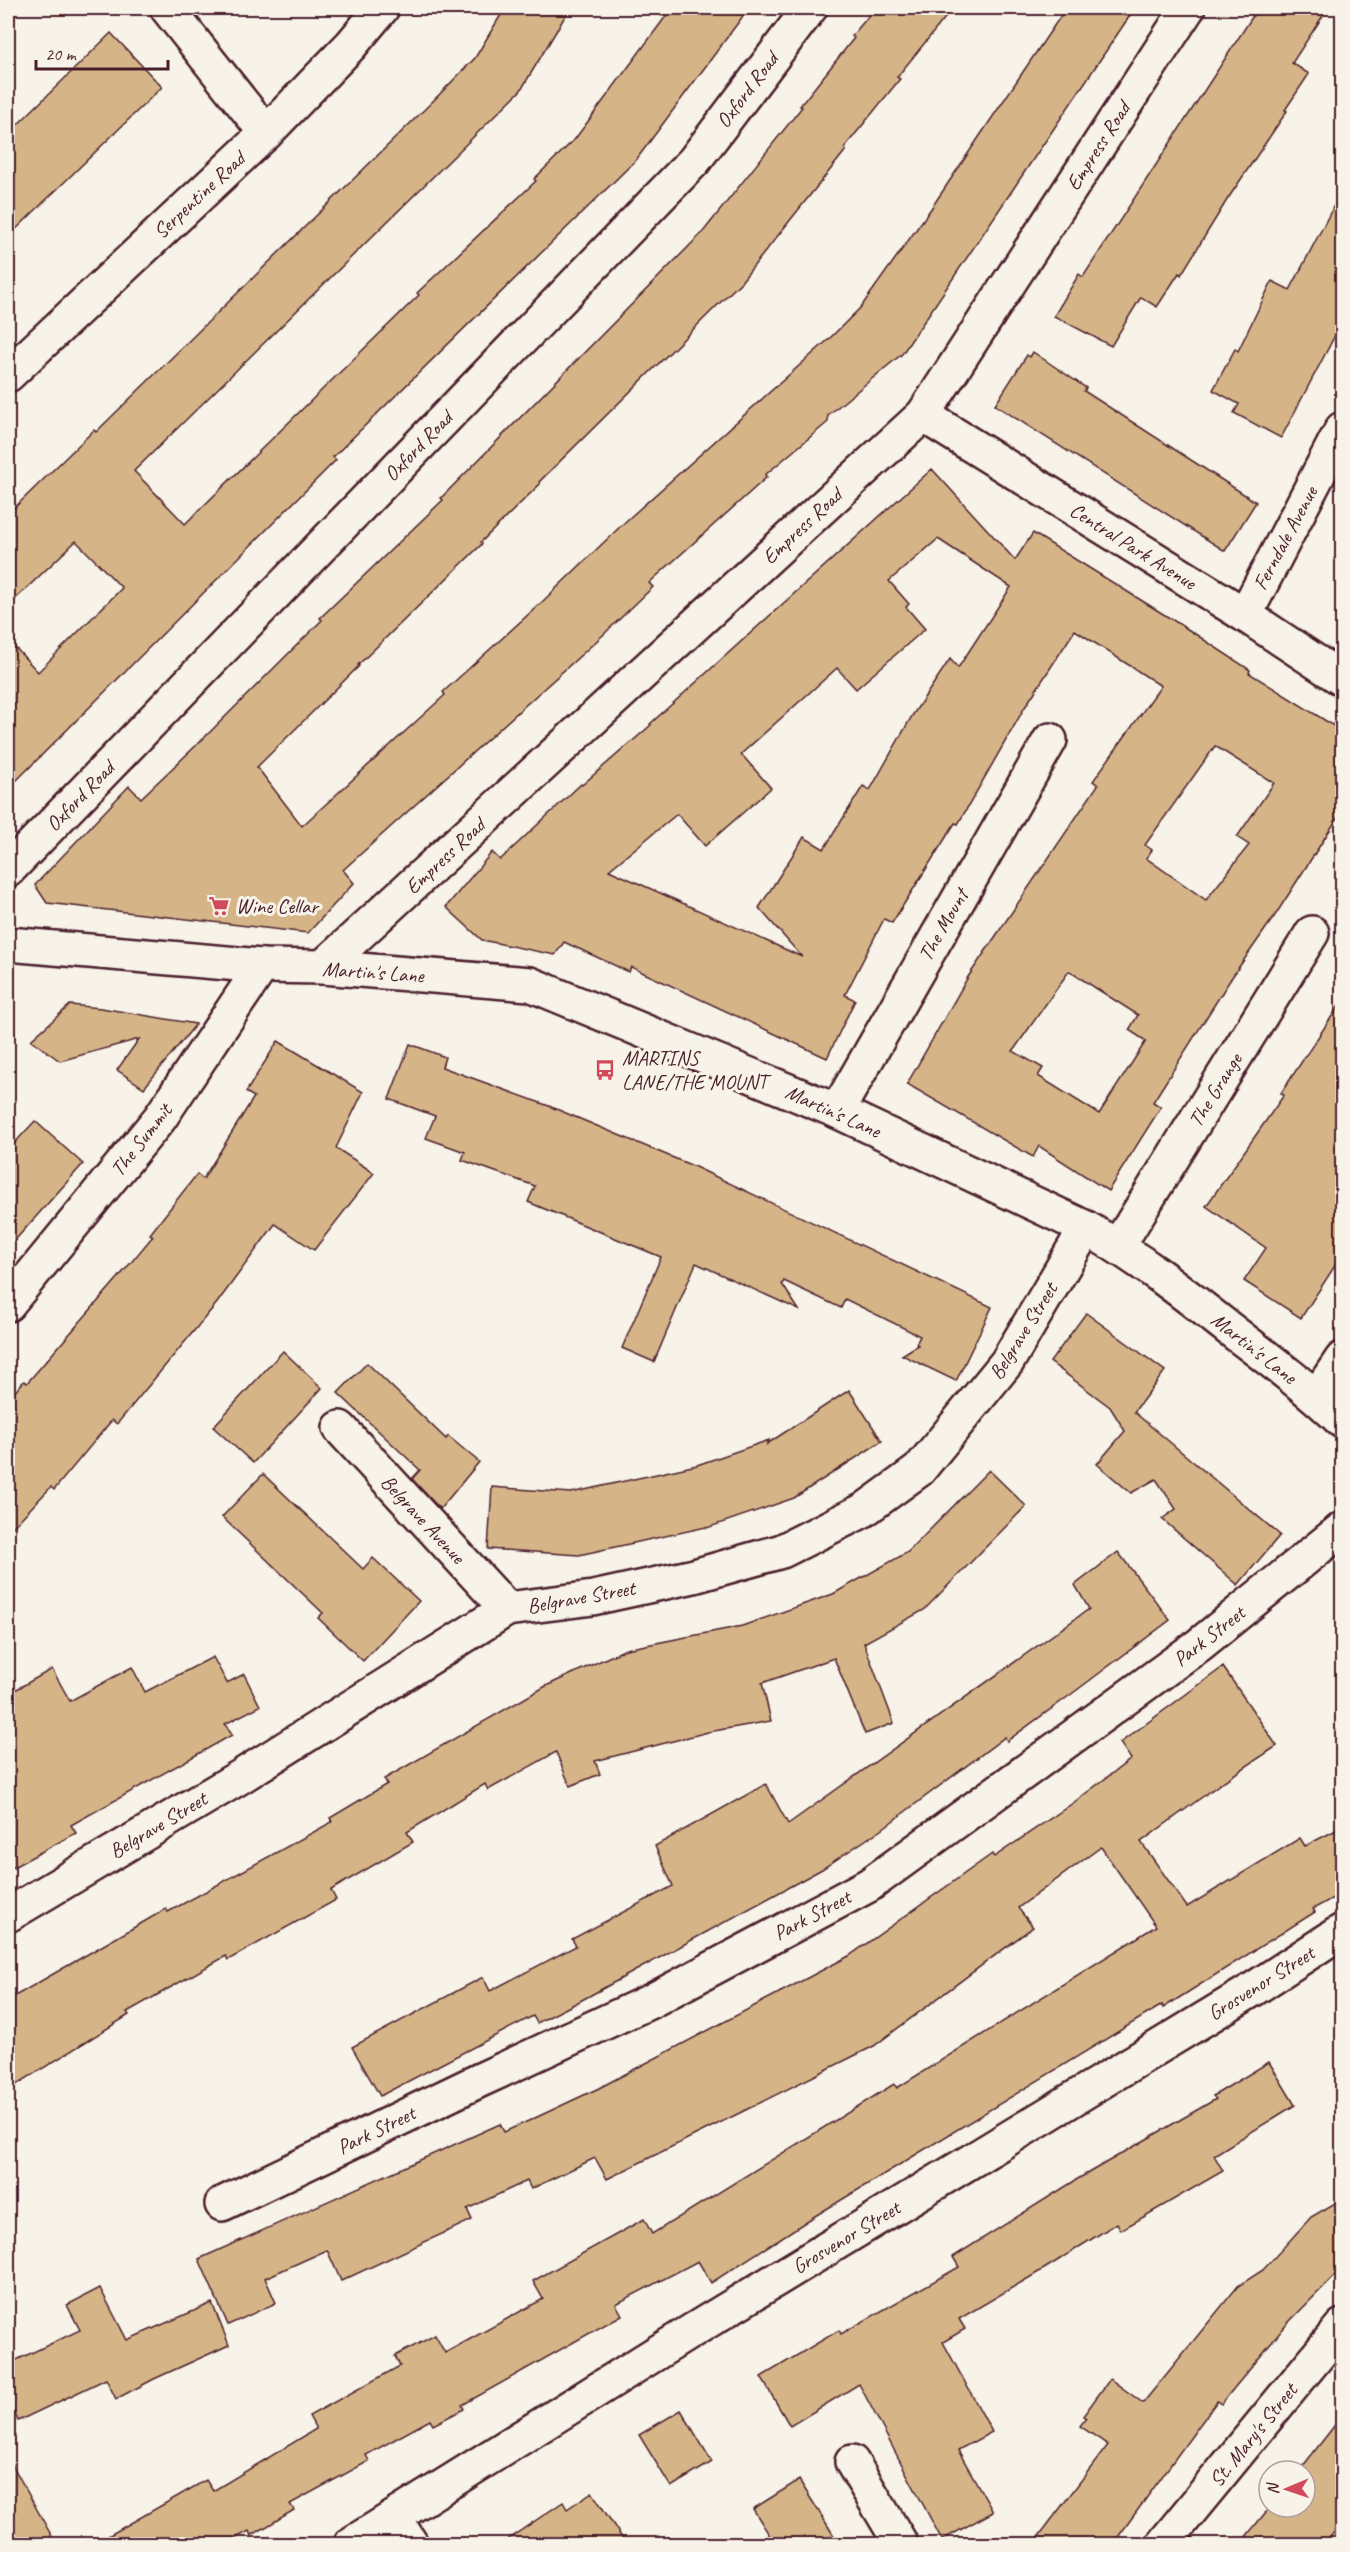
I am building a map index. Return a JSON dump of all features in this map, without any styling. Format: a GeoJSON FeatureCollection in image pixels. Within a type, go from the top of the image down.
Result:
{"type":"FeatureCollection","features":[{"type":"Feature","properties":{"kind":"street"},"geometry":{"type":"LineString","coordinates":[[166,8],[266,133]]}},
{"type":"Feature","properties":{"kind":"street","name":"Serpentine Road"},"geometry":{"type":"LineString","coordinates":[[8,375],[266,133],[351,45],[382,8]]}},
{"type":"Feature","properties":{"kind":"street","name":"Oxford Road"},"geometry":{"type":"LineString","coordinates":[[8,870],[694,161],[810,8]]}},
{"type":"Feature","properties":{"kind":"street","name":"Empress Road"},"geometry":{"type":"LineString","coordinates":[[324,967],[923,415],[1188,8]]}},
{"type":"Feature","properties":{"kind":"street","name":"Central Park Avenue"},"geometry":{"type":"LineString","coordinates":[[923,415],[1245,615],[1342,679]]}},
{"type":"Feature","properties":{"kind":"street","name":"Ferndale Avenue"},"geometry":{"type":"LineString","coordinates":[[1245,615],[1342,429]]}},
{"type":"Feature","properties":{"kind":"street","name":"The Mount"},"geometry":{"type":"LineString","coordinates":[[837,1111],[1050,740]]}},
{"type":"Feature","properties":{"kind":"street","name":"The Grange"},"geometry":{"type":"LineString","coordinates":[[1119,1246],[1312,933]]}},
{"type":"Feature","properties":{"kind":"street","name":"Martin's Lane"},"geometry":{"type":"LineString","coordinates":[[8,944],[262,966],[324,967],[530,984],[837,1111],[1086,1228],[1119,1246],[1174,1286],[1317,1396],[1342,1421]]}},
{"type":"Feature","properties":{"kind":"street","name":"The Summit"},"geometry":{"type":"LineString","coordinates":[[8,1304],[160,1118],[262,966]]}},
{"type":"Feature","properties":{"kind":"street","name":"Belgrave Street"},"geometry":{"type":"LineString","coordinates":[[8,1915],[240,1776],[507,1610],[593,1598],[705,1573],[782,1551],[864,1510],[919,1470],[1007,1362],[1086,1228]]}},
{"type":"Feature","properties":{"kind":"street"},"geometry":{"type":"LineString","coordinates":[[1317,1396],[1342,1359]]}},
{"type":"Feature","properties":{"kind":"street","name":"Belgrave Avenue"},"geometry":{"type":"LineString","coordinates":[[340,1428],[507,1610]]}},
{"type":"Feature","properties":{"kind":"street","name":"Park Street"},"geometry":{"type":"LineString","coordinates":[[222,2204],[651,2001],[869,1885],[1199,1645],[1342,1529]]}},
{"type":"Feature","properties":{"kind":"street","name":"Grosvenor Street"},"geometry":{"type":"LineString","coordinates":[[351,2544],[403,2532],[690,2332],[1242,1996],[1342,1932]]}},
{"type":"Feature","properties":{"kind":"street","name":"St. Mary's Street"},"geometry":{"type":"LineString","coordinates":[[1163,2544],[1342,2326]]}},
{"type":"Feature","properties":{"kind":"street"},"geometry":{"type":"LineString","coordinates":[[852,2462],[901,2544]]}},
{"type":"Feature","properties":{"kind":"building"},"geometry":{"type":"Polygon","coordinates":[[[505,8],[570,8],[521,90],[134,471],[185,524],[419,295],[417,293],[536,181],[534,179],[575,139],[672,8],[749,8],[636,160],[333,457],[336,460],[8,789],[8,640],[38,672],[122,588],[76,541],[8,606],[8,514],[94,430],[96,432],[433,101],[475,58],[505,8]]]}},
{"type":"Feature","properties":{"kind":"building"},"geometry":{"type":"Polygon","coordinates":[[[875,8],[953,8],[897,77],[900,79],[844,148],[846,150],[741,282],[257,767],[302,826],[445,695],[443,692],[542,602],[626,521],[829,339],[861,307],[930,210],[1066,8],[1135,8],[902,354],[828,415],[828,422],[765,475],[767,477],[649,583],[653,587],[602,636],[343,870],[354,883],[308,933],[47,903],[35,885],[129,786],[141,798],[204,738],[322,620],[320,618],[443,500],[441,498],[703,232],[802,107],[800,106],[875,8]]]}},
{"type":"Feature","properties":{"kind":"building"},"geometry":{"type":"Polygon","coordinates":[[[1258,8],[1328,8],[1292,63],[1309,74],[1181,275],[1179,273],[1157,307],[1141,297],[1111,346],[1054,316],[1079,274],[1083,277],[1258,8]]]}},
{"type":"Feature","properties":{"kind":"building"},"geometry":{"type":"Polygon","coordinates":[[[111,33],[162,87],[8,237],[8,134],[111,33]]]}},
{"type":"Feature","properties":{"kind":"building"},"geometry":{"type":"Polygon","coordinates":[[[1342,190],[1342,322],[1281,438],[1234,413],[1239,404],[1213,390],[1235,349],[1238,351],[1272,281],[1290,290],[1342,190]]]}},
{"type":"Feature","properties":{"kind":"building"},"geometry":{"type":"Polygon","coordinates":[[[1033,352],[1086,388],[1084,391],[1256,502],[1225,551],[995,405],[1027,355],[1030,357],[1033,352]]]}},
{"type":"Feature","properties":{"kind":"building"},"geometry":{"type":"Polygon","coordinates":[[[932,469],[1015,560],[1033,533],[1189,630],[1250,670],[1249,673],[1342,731],[1342,811],[1276,914],[1232,977],[1153,1102],[1161,1107],[1108,1191],[1039,1146],[1033,1157],[907,1084],[968,977],[1098,785],[1093,781],[1161,686],[1075,630],[1025,707],[958,824],[955,823],[892,923],[884,919],[845,995],[855,1000],[827,1058],[631,967],[629,972],[564,942],[555,955],[482,940],[446,907],[492,852],[500,860],[581,784],[932,469]],[[938,539],[889,581],[909,604],[906,607],[925,629],[856,689],[837,668],[741,754],[771,788],[705,846],[677,814],[609,870],[802,957],[759,908],[804,837],[824,849],[863,786],[870,790],[912,716],[950,659],[958,668],[1011,587],[938,539]],[[1215,746],[1145,845],[1152,850],[1146,858],[1206,900],[1249,845],[1237,837],[1274,783],[1215,746]],[[1069,971],[1013,1051],[1043,1068],[1038,1076],[1099,1114],[1146,1041],[1129,1030],[1138,1015],[1069,971]]]}},
{"type":"Feature","properties":{"kind":"building"},"geometry":{"type":"Polygon","coordinates":[[[1342,1001],[1342,1255],[1301,1318],[1244,1281],[1266,1248],[1206,1206],[1284,1095],[1281,1093],[1342,1001]]]}},
{"type":"Feature","properties":{"kind":"building"},"geometry":{"type":"Polygon","coordinates":[[[70,1005],[196,1024],[144,1088],[117,1070],[139,1039],[60,1061],[31,1040],[70,1005]]]}},
{"type":"Feature","properties":{"kind":"building"},"geometry":{"type":"Polygon","coordinates":[[[278,1041],[363,1092],[336,1148],[374,1173],[314,1250],[275,1224],[217,1303],[117,1424],[112,1420],[54,1490],[51,1487],[8,1532],[8,1400],[24,1381],[27,1383],[119,1277],[153,1236],[150,1234],[197,1174],[203,1179],[254,1097],[246,1092],[278,1041]]]}},
{"type":"Feature","properties":{"kind":"building"},"geometry":{"type":"Polygon","coordinates":[[[410,1044],[445,1057],[442,1067],[549,1106],[693,1166],[992,1307],[956,1381],[902,1355],[918,1345],[916,1344],[920,1336],[845,1299],[841,1308],[784,1281],[782,1284],[799,1310],[696,1263],[654,1362],[622,1348],[661,1257],[528,1202],[535,1186],[462,1160],[465,1152],[426,1138],[435,1116],[389,1099],[410,1044]]]}},
{"type":"Feature","properties":{"kind":"building"},"geometry":{"type":"Polygon","coordinates":[[[35,1121],[83,1164],[8,1248],[8,1150],[35,1121]]]}},
{"type":"Feature","properties":{"kind":"building"},"geometry":{"type":"Polygon","coordinates":[[[1086,1313],[1165,1371],[1134,1412],[1280,1535],[1238,1585],[1162,1519],[1176,1509],[1156,1479],[1131,1493],[1097,1464],[1125,1431],[1110,1407],[1050,1362],[1086,1313]]]}},
{"type":"Feature","properties":{"kind":"building"},"geometry":{"type":"Polygon","coordinates":[[[283,1351],[322,1388],[253,1463],[213,1427],[283,1351]]]}},
{"type":"Feature","properties":{"kind":"building"},"geometry":{"type":"Polygon","coordinates":[[[367,1363],[446,1439],[448,1436],[479,1462],[440,1509],[412,1479],[420,1470],[338,1393],[367,1363]]]}},
{"type":"Feature","properties":{"kind":"building"},"geometry":{"type":"Polygon","coordinates":[[[849,1390],[882,1441],[794,1498],[707,1528],[579,1555],[488,1549],[492,1487],[571,1493],[697,1465],[769,1440],[767,1444],[849,1390]]]}},
{"type":"Feature","properties":{"kind":"building"},"geometry":{"type":"Polygon","coordinates":[[[989,1470],[1026,1506],[924,1610],[864,1643],[894,1723],[865,1734],[834,1658],[762,1683],[771,1721],[708,1732],[595,1761],[600,1774],[570,1786],[556,1752],[488,1790],[485,1784],[407,1832],[413,1842],[331,1890],[336,1900],[228,1960],[226,1956],[127,2012],[129,2015],[8,2090],[8,2000],[166,1909],[168,1912],[332,1822],[330,1818],[387,1784],[384,1779],[546,1686],[626,1649],[742,1626],[833,1594],[908,1552],[989,1470]]]}},
{"type":"Feature","properties":{"kind":"building"},"geometry":{"type":"Polygon","coordinates":[[[263,1474],[363,1569],[373,1558],[419,1601],[363,1661],[318,1618],[323,1613],[222,1517],[263,1474]]]}},
{"type":"Feature","properties":{"kind":"building"},"geometry":{"type":"Polygon","coordinates":[[[1118,1552],[1170,1620],[1073,1693],[1007,1741],[1005,1737],[882,1829],[822,1869],[580,2001],[537,2023],[533,2016],[380,2096],[352,2047],[483,1977],[490,1991],[576,1946],[572,1939],[673,1886],[655,1846],[766,1784],[788,1824],[1089,1609],[1075,1585],[1118,1552]]]}},
{"type":"Feature","properties":{"kind":"building"},"geometry":{"type":"Polygon","coordinates":[[[213,1657],[227,1683],[244,1674],[260,1706],[225,1724],[232,1735],[71,1825],[76,1833],[8,1870],[8,1694],[52,1669],[70,1701],[132,1667],[145,1692],[213,1657]]]}},
{"type":"Feature","properties":{"kind":"building"},"geometry":{"type":"Polygon","coordinates":[[[1223,1667],[1277,1746],[1224,1781],[1141,1842],[1187,1907],[1300,1838],[1305,1846],[1342,1827],[1342,1893],[1313,1909],[1315,1912],[1163,2008],[1162,2005],[810,2219],[711,2283],[698,2261],[616,2304],[622,2315],[462,2405],[464,2409],[433,2425],[430,2420],[366,2455],[369,2461],[290,2504],[294,2510],[251,2536],[249,2531],[225,2544],[94,2544],[206,2480],[213,2491],[316,2429],[309,2416],[400,2366],[395,2356],[435,2335],[445,2353],[543,2299],[533,2281],[644,2219],[652,2234],[894,2084],[897,2088],[1156,1926],[1101,1847],[1018,1908],[1033,1927],[874,2046],[607,2179],[595,2158],[531,2189],[527,2181],[467,2209],[472,2220],[341,2281],[327,2250],[265,2278],[276,2303],[228,2325],[199,2259],[500,2124],[504,2132],[535,2118],[599,2088],[849,1956],[992,1854],[994,1857],[1073,1803],[1131,1759],[1120,1743],[1223,1667]]]}},
{"type":"Feature","properties":{"kind":"building"},"geometry":{"type":"Polygon","coordinates":[[[1269,2062],[1295,2105],[1214,2155],[1223,2171],[1121,2230],[1117,2223],[959,2319],[965,2329],[943,2342],[992,2432],[958,2450],[993,2512],[942,2540],[859,2384],[790,2426],[761,2377],[839,2330],[841,2334],[959,2267],[953,2257],[1076,2180],[1216,2099],[1213,2096],[1269,2062]]]}},
{"type":"Feature","properties":{"kind":"building"},"geometry":{"type":"Polygon","coordinates":[[[1342,2199],[1342,2268],[1287,2324],[1221,2404],[1217,2401],[1113,2544],[1033,2544],[1108,2445],[1080,2426],[1086,2418],[1083,2416],[1110,2379],[1143,2403],[1238,2286],[1263,2270],[1311,2217],[1342,2199]]]}},
{"type":"Feature","properties":{"kind":"building"},"geometry":{"type":"Polygon","coordinates":[[[100,2288],[127,2340],[212,2303],[229,2345],[116,2399],[106,2379],[18,2421],[8,2399],[8,2364],[80,2330],[67,2305],[100,2288]]]}},
{"type":"Feature","properties":{"kind":"building"},"geometry":{"type":"Polygon","coordinates":[[[681,2410],[712,2462],[671,2487],[639,2435],[681,2410]]]}},
{"type":"Feature","properties":{"kind":"building"},"geometry":{"type":"Polygon","coordinates":[[[1342,2416],[1342,2522],[1325,2544],[1240,2544],[1260,2519],[1317,2519],[1317,2459],[1308,2459],[1342,2416]]]}},
{"type":"Feature","properties":{"kind":"building"},"geometry":{"type":"Polygon","coordinates":[[[8,2457],[56,2544],[8,2544],[8,2457]]]}},
{"type":"Feature","properties":{"kind":"building"},"geometry":{"type":"Polygon","coordinates":[[[799,2480],[839,2544],[775,2544],[753,2509],[799,2480]]]}},
{"type":"Feature","properties":{"kind":"building"},"geometry":{"type":"Polygon","coordinates":[[[592,2492],[626,2544],[501,2544],[563,2502],[567,2509],[592,2492]]]}},
{"type":"Feature","properties":{"kind":"place","name":"Wine Cellar"},"geometry":{"type":"Point","coordinates":[219,906]}},
{"type":"Feature","properties":{"kind":"place","name":"MARTINS LANE/THE MOUNT"},"geometry":{"type":"Point","coordinates":[605,1070]}}]}
